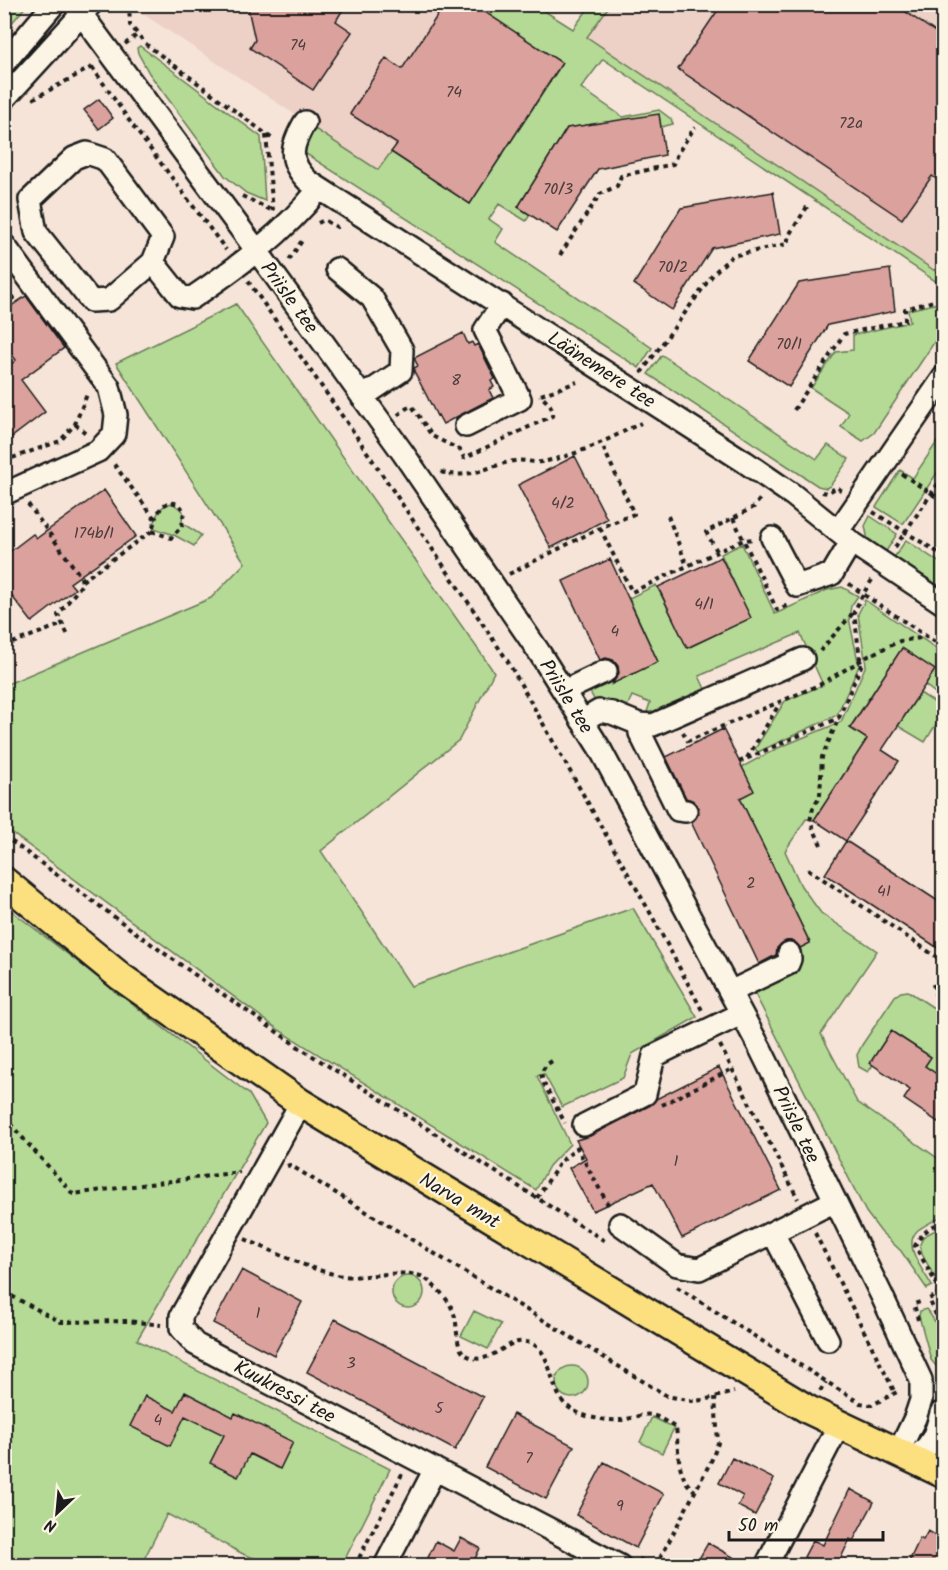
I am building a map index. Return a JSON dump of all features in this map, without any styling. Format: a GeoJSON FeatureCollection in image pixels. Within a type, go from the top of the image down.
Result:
{"type":"FeatureCollection","features":[{"type":"Feature","properties":{"kind":"main road","name":"Narva mnt"},"geometry":{"type":"LineString","coordinates":[[4,881],[121,977],[301,1103],[680,1333],[839,1425],[944,1474]]}},
{"type":"Feature","properties":{"kind":"street"},"geometry":{"type":"LineString","coordinates":[[4,63],[54,4]]}},
{"type":"Feature","properties":{"kind":"street"},"geometry":{"type":"LineString","coordinates":[[10,106],[83,8]]}},
{"type":"Feature","properties":{"kind":"street","name":"Priisle tee"},"geometry":{"type":"LineString","coordinates":[[83,8],[111,54],[403,453],[539,652],[600,749],[761,1050],[881,1294],[913,1384],[942,1416]]}},
{"type":"Feature","properties":{"kind":"street"},"geometry":{"type":"LineString","coordinates":[[292,153],[298,134],[305,122]]}},
{"type":"Feature","properties":{"kind":"street"},"geometry":{"type":"LineString","coordinates":[[87,153],[105,159],[163,237],[153,262],[109,300],[91,301],[36,232],[30,200],[74,158],[87,153]]}},
{"type":"Feature","properties":{"kind":"street","name":"Läänemere tee"},"geometry":{"type":"LineString","coordinates":[[292,153],[299,172],[319,189],[351,207],[746,462],[845,536],[944,604]]}},
{"type":"Feature","properties":{"kind":"street"},"geometry":{"type":"LineString","coordinates":[[153,262],[180,296],[192,298],[257,252],[296,231],[319,189]]}},
{"type":"Feature","properties":{"kind":"street"},"geometry":{"type":"LineString","coordinates":[[4,244],[109,387],[116,415],[114,434],[98,451],[11,491]]}},
{"type":"Feature","properties":{"kind":"street"},"geometry":{"type":"LineString","coordinates":[[337,269],[372,298],[402,350],[401,371],[362,397]]}},
{"type":"Feature","properties":{"kind":"street"},"geometry":{"type":"LineString","coordinates":[[466,426],[520,399],[485,330],[502,304]]}},
{"type":"Feature","properties":{"kind":"street"},"geometry":{"type":"LineString","coordinates":[[772,538],[797,586],[832,574],[859,500],[944,377]]}},
{"type":"Feature","properties":{"kind":"street"},"geometry":{"type":"LineString","coordinates":[[582,721],[599,711],[612,712],[639,724],[653,725],[803,659]]}},
{"type":"Feature","properties":{"kind":"street"},"geometry":{"type":"LineString","coordinates":[[564,691],[606,671]]}},
{"type":"Feature","properties":{"kind":"street"},"geometry":{"type":"LineString","coordinates":[[639,724],[640,733],[678,810],[686,811]]}},
{"type":"Feature","properties":{"kind":"street"},"geometry":{"type":"LineString","coordinates":[[730,992],[788,964],[789,953]]}},
{"type":"Feature","properties":{"kind":"street"},"geometry":{"type":"LineString","coordinates":[[584,1125],[642,1101],[654,1056],[741,1014]]}},
{"type":"Feature","properties":{"kind":"street"},"geometry":{"type":"LineString","coordinates":[[181,1328],[181,1316],[273,1168],[301,1103]]}},
{"type":"Feature","properties":{"kind":"street"},"geometry":{"type":"LineString","coordinates":[[620,1224],[677,1265],[699,1269],[835,1201]]}},
{"type":"Feature","properties":{"kind":"street"},"geometry":{"type":"LineString","coordinates":[[773,1233],[828,1340]]}},
{"type":"Feature","properties":{"kind":"street","name":"Kuukressi tee"},"geometry":{"type":"LineString","coordinates":[[181,1328],[195,1344],[411,1457],[626,1560]]}},
{"type":"Feature","properties":{"kind":"street"},"geometry":{"type":"LineString","coordinates":[[913,1384],[921,1400],[905,1456],[923,1453],[932,1443],[942,1416]]}},
{"type":"Feature","properties":{"kind":"street"},"geometry":{"type":"LineString","coordinates":[[766,1566],[839,1425]]}},
{"type":"Feature","properties":{"kind":"street"},"geometry":{"type":"LineString","coordinates":[[385,1566],[435,1469]]}},
{"type":"Feature","properties":{"kind":"path"},"geometry":{"type":"LineString","coordinates":[[129,4],[130,25],[137,35],[202,87],[292,153]]}},
{"type":"Feature","properties":{"kind":"path"},"geometry":{"type":"LineString","coordinates":[[28,102],[92,67],[137,35]]}},
{"type":"Feature","properties":{"kind":"path"},"geometry":{"type":"LineString","coordinates":[[92,67],[133,126],[221,241],[507,660],[646,906],[711,1029],[895,1393]]}},
{"type":"Feature","properties":{"kind":"path"},"geometry":{"type":"LineString","coordinates":[[4,125],[10,106]]}},
{"type":"Feature","properties":{"kind":"path"},"geometry":{"type":"LineString","coordinates":[[560,255],[600,194],[617,186],[621,176],[673,164],[676,154],[695,127]]}},
{"type":"Feature","properties":{"kind":"path"},"geometry":{"type":"LineString","coordinates":[[266,135],[273,211],[296,231]]}},
{"type":"Feature","properties":{"kind":"path"},"geometry":{"type":"LineString","coordinates":[[639,377],[714,273],[732,256],[787,244],[789,235],[809,204]]}},
{"type":"Feature","properties":{"kind":"path"},"geometry":{"type":"LineString","coordinates":[[794,410],[844,334],[905,321],[905,309],[944,298]]}},
{"type":"Feature","properties":{"kind":"path"},"geometry":{"type":"LineString","coordinates":[[4,461],[60,441],[75,424],[91,384],[93,365]]}},
{"type":"Feature","properties":{"kind":"path"},"geometry":{"type":"LineString","coordinates":[[540,396],[577,382]]}},
{"type":"Feature","properties":{"kind":"path"},"geometry":{"type":"LineString","coordinates":[[395,418],[412,406],[432,436],[460,450],[464,458],[552,416],[553,412],[549,405]]}},
{"type":"Feature","properties":{"kind":"path"},"geometry":{"type":"LineString","coordinates":[[432,470],[465,476],[515,461],[538,462],[558,459],[601,443],[641,423]]}},
{"type":"Feature","properties":{"kind":"path"},"geometry":{"type":"LineString","coordinates":[[75,424],[102,447],[155,519]]}},
{"type":"Feature","properties":{"kind":"path"},"geometry":{"type":"LineString","coordinates":[[506,576],[600,528],[634,514],[601,443]]}},
{"type":"Feature","properties":{"kind":"path"},"geometry":{"type":"LineString","coordinates":[[884,463],[944,502]]}},
{"type":"Feature","properties":{"kind":"path"},"geometry":{"type":"LineString","coordinates":[[11,491],[81,577],[82,582]]}},
{"type":"Feature","properties":{"kind":"path"},"geometry":{"type":"LineString","coordinates":[[717,552],[706,532],[754,507],[760,499]]}},
{"type":"Feature","properties":{"kind":"path"},"geometry":{"type":"LineString","coordinates":[[859,500],[874,513],[944,556]]}},
{"type":"Feature","properties":{"kind":"path"},"geometry":{"type":"LineString","coordinates":[[68,635],[58,615],[82,582],[152,531],[162,506],[170,502],[179,504],[184,511],[182,526],[171,538],[152,531]]}},
{"type":"Feature","properties":{"kind":"path"},"geometry":{"type":"LineString","coordinates":[[668,516],[687,566]]}},
{"type":"Feature","properties":{"kind":"path"},"geometry":{"type":"LineString","coordinates":[[600,528],[632,592],[744,540],[772,538]]}},
{"type":"Feature","properties":{"kind":"path"},"geometry":{"type":"LineString","coordinates":[[803,659],[819,652],[854,612],[863,594],[834,571]]}},
{"type":"Feature","properties":{"kind":"path"},"geometry":{"type":"LineString","coordinates":[[821,845],[810,821],[813,808],[820,795],[822,757],[861,666],[854,612]]}},
{"type":"Feature","properties":{"kind":"path"},"geometry":{"type":"LineString","coordinates":[[4,646],[63,624]]}},
{"type":"Feature","properties":{"kind":"path"},"geometry":{"type":"LineString","coordinates":[[726,724],[819,685],[861,660],[900,641],[927,637]]}},
{"type":"Feature","properties":{"kind":"path"},"geometry":{"type":"LineString","coordinates":[[747,759],[780,701]]}},
{"type":"Feature","properties":{"kind":"path"},"geometry":{"type":"LineString","coordinates":[[739,762],[839,718]]}},
{"type":"Feature","properties":{"kind":"path"},"geometry":{"type":"LineString","coordinates":[[4,836],[161,951],[300,1048],[615,1247]]}},
{"type":"Feature","properties":{"kind":"path"},"geometry":{"type":"LineString","coordinates":[[808,869],[944,962]]}},
{"type":"Feature","properties":{"kind":"path"},"geometry":{"type":"LineString","coordinates":[[933,984],[939,1008],[944,1011]]}},
{"type":"Feature","properties":{"kind":"path"},"geometry":{"type":"LineString","coordinates":[[4,1116],[73,1194],[290,1165],[667,1396],[692,1401],[715,1397],[718,1443],[695,1491],[654,1566],[626,1560]]}},
{"type":"Feature","properties":{"kind":"path"},"geometry":{"type":"LineString","coordinates":[[944,1221],[920,1236],[915,1246],[939,1288],[937,1295],[929,1299],[944,1333]]}},
{"type":"Feature","properties":{"kind":"path"},"geometry":{"type":"LineString","coordinates":[[239,1236],[317,1269],[346,1276],[392,1274],[423,1276],[443,1294],[452,1309],[456,1319],[460,1348],[467,1355],[489,1358],[511,1344],[519,1341],[527,1342],[538,1346],[543,1353],[559,1397],[566,1406],[597,1418],[621,1420],[653,1415],[676,1428],[685,1485],[695,1491]]}},
{"type":"Feature","properties":{"kind":"path"},"geometry":{"type":"LineString","coordinates":[[675,1286],[860,1403],[872,1405],[913,1384]]}},
{"type":"Feature","properties":{"kind":"path"},"geometry":{"type":"LineString","coordinates":[[4,1292],[61,1322],[128,1321],[181,1328]]}},
{"type":"Feature","properties":{"kind":"path"},"geometry":{"type":"LineString","coordinates":[[820,1392],[826,1382]]}},
{"type":"Feature","properties":{"kind":"path"},"geometry":{"type":"LineString","coordinates":[[355,1566],[411,1457]]}},
{"type":"Feature","properties":{"kind":"path"},"geometry":{"type":"LineString","coordinates":[[4,1507],[4,1513]]}},
{"type":"Feature","properties":{"kind":"shaded area"},"geometry":{"type":"Polygon","coordinates":[[[141,4],[527,5],[574,36],[598,5],[927,5],[943,16],[943,281],[602,55],[476,234],[137,10],[141,4]]]}},
{"type":"Feature","properties":{"kind":"green space"},"geometry":{"type":"Polygon","coordinates":[[[4,5],[27,5],[5,31],[4,5]]]}},
{"type":"Feature","properties":{"kind":"green space"},"geometry":{"type":"Polygon","coordinates":[[[473,5],[535,5],[573,29],[591,5],[610,5],[587,37],[938,273],[943,265],[943,286],[603,59],[581,88],[623,117],[659,110],[671,119],[673,124],[661,127],[659,115],[567,128],[518,207],[530,215],[526,221],[499,204],[489,219],[503,229],[495,242],[652,348],[639,368],[303,152],[304,145],[315,129],[378,170],[391,152],[470,204],[562,64],[473,5]]]}},
{"type":"Feature","properties":{"kind":"green space"},"geometry":{"type":"Polygon","coordinates":[[[140,46],[261,137],[265,201],[246,193],[225,176],[149,73],[138,53],[137,48],[140,46]]]}},
{"type":"Feature","properties":{"kind":"green space"},"geometry":{"type":"Polygon","coordinates":[[[943,302],[943,329],[874,433],[863,441],[841,427],[849,413],[811,388],[836,352],[853,350],[853,335],[910,322],[908,310],[943,302]]]}},
{"type":"Feature","properties":{"kind":"green space"},"geometry":{"type":"Polygon","coordinates":[[[236,304],[494,672],[459,740],[321,851],[411,986],[633,908],[697,1017],[632,1054],[623,1078],[562,1107],[544,1074],[537,1076],[570,1144],[549,1166],[536,1190],[279,1030],[5,828],[5,685],[211,598],[245,563],[116,363],[236,304]]]}},
{"type":"Feature","properties":{"kind":"green space"},"geometry":{"type":"Polygon","coordinates":[[[662,355],[817,459],[828,445],[849,459],[830,486],[826,488],[818,486],[648,374],[662,355]]]}},
{"type":"Feature","properties":{"kind":"green space"},"geometry":{"type":"Polygon","coordinates":[[[943,433],[943,464],[903,524],[876,507],[900,470],[913,478],[943,433]]]}},
{"type":"Feature","properties":{"kind":"green space"},"geometry":{"type":"Polygon","coordinates":[[[172,503],[183,511],[182,523],[201,535],[194,546],[174,535],[154,528],[158,512],[164,506],[172,503]]]}},
{"type":"Feature","properties":{"kind":"green space"},"geometry":{"type":"Polygon","coordinates":[[[870,516],[897,534],[885,553],[868,540],[865,526],[870,516]]]}},
{"type":"Feature","properties":{"kind":"green space"},"geometry":{"type":"Polygon","coordinates":[[[906,540],[943,565],[943,592],[893,559],[906,540]]]}},
{"type":"Feature","properties":{"kind":"green space"},"geometry":{"type":"Polygon","coordinates":[[[742,544],[775,614],[827,590],[842,587],[858,596],[851,606],[849,618],[859,666],[837,715],[758,752],[755,749],[785,701],[823,685],[800,633],[699,676],[706,691],[652,720],[646,715],[650,703],[632,696],[626,709],[596,703],[588,688],[609,678],[612,683],[658,662],[629,598],[656,585],[688,648],[750,618],[721,554],[742,544]]]}},
{"type":"Feature","properties":{"kind":"green space"},"geometry":{"type":"Polygon","coordinates":[[[865,600],[943,653],[943,699],[925,685],[935,670],[902,648],[850,727],[867,739],[814,820],[806,819],[785,851],[801,886],[821,913],[877,951],[821,1034],[857,1102],[943,1162],[943,1215],[918,1230],[913,1236],[912,1243],[916,1258],[932,1286],[927,1289],[901,1251],[881,1232],[866,1212],[753,990],[799,961],[799,948],[810,943],[740,798],[753,791],[742,767],[778,748],[841,722],[866,665],[858,614],[865,600]]]}},
{"type":"Feature","properties":{"kind":"green space"},"geometry":{"type":"Polygon","coordinates":[[[920,693],[943,708],[943,713],[925,742],[898,726],[920,693]]]}},
{"type":"Feature","properties":{"kind":"green space"},"geometry":{"type":"Polygon","coordinates":[[[4,905],[249,1094],[266,1123],[137,1340],[390,1469],[342,1565],[275,1565],[245,1555],[167,1514],[141,1565],[5,1564],[4,905]]]}},
{"type":"Feature","properties":{"kind":"green space"},"geometry":{"type":"Polygon","coordinates":[[[908,991],[943,1014],[943,1079],[925,1066],[931,1057],[891,1031],[870,1063],[873,1065],[868,1072],[859,1067],[857,1055],[862,1045],[895,996],[908,991]]]}},
{"type":"Feature","properties":{"kind":"green space"},"geometry":{"type":"Polygon","coordinates":[[[944,1226],[943,1289],[939,1275],[934,1276],[922,1254],[920,1244],[924,1236],[944,1226]]]}},
{"type":"Feature","properties":{"kind":"green space"},"geometry":{"type":"Polygon","coordinates":[[[408,1276],[419,1281],[424,1292],[419,1303],[408,1308],[397,1303],[392,1292],[397,1281],[408,1276]]]}},
{"type":"Feature","properties":{"kind":"green space"},"geometry":{"type":"Polygon","coordinates":[[[926,1309],[938,1328],[942,1342],[943,1364],[937,1367],[931,1360],[919,1316],[920,1311],[926,1309]]]}},
{"type":"Feature","properties":{"kind":"green space"},"geometry":{"type":"Polygon","coordinates":[[[474,1311],[501,1324],[488,1349],[461,1336],[474,1311]]]}},
{"type":"Feature","properties":{"kind":"green space"},"geometry":{"type":"Polygon","coordinates":[[[572,1366],[583,1371],[588,1382],[583,1393],[572,1398],[561,1393],[556,1382],[561,1371],[572,1366]]]}},
{"type":"Feature","properties":{"kind":"green space"},"geometry":{"type":"Polygon","coordinates":[[[652,1417],[674,1428],[662,1453],[640,1442],[652,1417]]]}},
{"type":"Feature","properties":{"kind":"building"},"geometry":{"type":"Polygon","coordinates":[[[247,4],[346,4],[336,21],[352,32],[313,90],[250,48],[255,40],[247,4]]]}},
{"type":"Feature","properties":{"kind":"building"},"geometry":{"type":"Polygon","coordinates":[[[445,4],[473,4],[562,63],[470,204],[391,152],[397,144],[350,114],[386,58],[402,69],[445,4]]]}},
{"type":"Feature","properties":{"kind":"building"},"geometry":{"type":"Polygon","coordinates":[[[722,4],[894,4],[944,38],[944,184],[932,176],[902,219],[678,69],[722,4]]]}},
{"type":"Feature","properties":{"kind":"building"},"geometry":{"type":"Polygon","coordinates":[[[99,99],[113,118],[99,129],[84,110],[99,99]]]}},
{"type":"Feature","properties":{"kind":"building"},"geometry":{"type":"Polygon","coordinates":[[[659,114],[665,155],[598,169],[557,232],[518,207],[567,128],[659,114]]]}},
{"type":"Feature","properties":{"kind":"building"},"geometry":{"type":"Polygon","coordinates":[[[773,192],[780,234],[712,248],[672,310],[634,284],[681,208],[773,192]]]}},
{"type":"Feature","properties":{"kind":"building"},"geometry":{"type":"Polygon","coordinates":[[[890,269],[895,311],[828,325],[789,387],[749,361],[799,283],[890,269]]]}},
{"type":"Feature","properties":{"kind":"building"},"geometry":{"type":"Polygon","coordinates":[[[26,296],[64,348],[21,380],[45,412],[4,443],[4,358],[10,365],[16,360],[4,345],[4,311],[26,296]]]}},
{"type":"Feature","properties":{"kind":"building"},"geometry":{"type":"Polygon","coordinates":[[[463,333],[468,344],[472,342],[474,346],[478,344],[495,379],[491,381],[494,387],[489,390],[493,398],[443,424],[414,371],[414,368],[418,366],[414,358],[463,333]]]}},
{"type":"Feature","properties":{"kind":"building"},"geometry":{"type":"Polygon","coordinates":[[[575,456],[607,519],[551,548],[518,485],[575,456]]]}},
{"type":"Feature","properties":{"kind":"building"},"geometry":{"type":"Polygon","coordinates":[[[104,490],[136,536],[70,583],[75,589],[32,622],[4,586],[4,556],[33,534],[37,538],[104,490]]]}},
{"type":"Feature","properties":{"kind":"building"},"geometry":{"type":"Polygon","coordinates":[[[721,557],[751,618],[687,648],[658,587],[721,557]]]}},
{"type":"Feature","properties":{"kind":"building"},"geometry":{"type":"Polygon","coordinates":[[[610,559],[658,662],[612,684],[619,673],[618,666],[613,660],[606,658],[600,660],[563,581],[610,559]]]}},
{"type":"Feature","properties":{"kind":"building"},"geometry":{"type":"Polygon","coordinates":[[[902,648],[935,670],[882,750],[899,761],[846,841],[814,820],[867,739],[850,728],[902,648]]]}},
{"type":"Feature","properties":{"kind":"building"},"geometry":{"type":"Polygon","coordinates":[[[723,729],[754,791],[740,798],[810,943],[800,948],[794,941],[786,941],[777,948],[776,955],[759,964],[691,822],[699,813],[697,806],[686,798],[666,757],[723,729]]]}},
{"type":"Feature","properties":{"kind":"building"},"geometry":{"type":"Polygon","coordinates":[[[846,841],[944,905],[944,952],[825,874],[846,841]]]}},
{"type":"Feature","properties":{"kind":"building"},"geometry":{"type":"Polygon","coordinates":[[[891,1031],[931,1057],[925,1066],[944,1079],[944,1126],[904,1099],[910,1090],[870,1063],[891,1031]]]}},
{"type":"Feature","properties":{"kind":"building"},"geometry":{"type":"Polygon","coordinates":[[[719,1067],[781,1190],[682,1238],[653,1183],[593,1211],[569,1168],[586,1158],[576,1140],[590,1136],[651,1105],[656,1099],[719,1067]]]}},
{"type":"Feature","properties":{"kind":"building"},"geometry":{"type":"Polygon","coordinates":[[[242,1270],[302,1302],[274,1355],[213,1323],[242,1270]]]}},
{"type":"Feature","properties":{"kind":"building"},"geometry":{"type":"Polygon","coordinates":[[[335,1319],[483,1397],[455,1450],[307,1372],[335,1319]]]}},
{"type":"Feature","properties":{"kind":"building"},"geometry":{"type":"Polygon","coordinates":[[[185,1392],[233,1417],[235,1413],[293,1442],[280,1469],[250,1454],[238,1477],[210,1463],[224,1435],[185,1416],[170,1446],[130,1426],[145,1396],[175,1411],[185,1392]]]}},
{"type":"Feature","properties":{"kind":"building"},"geometry":{"type":"Polygon","coordinates":[[[513,1414],[574,1446],[546,1499],[485,1467],[513,1414]]]}},
{"type":"Feature","properties":{"kind":"building"},"geometry":{"type":"Polygon","coordinates":[[[732,1458],[774,1479],[755,1515],[738,1506],[743,1496],[719,1483],[732,1458]]]}},
{"type":"Feature","properties":{"kind":"building"},"geometry":{"type":"Polygon","coordinates":[[[604,1462],[664,1494],[636,1548],[576,1515],[604,1462]]]}},
{"type":"Feature","properties":{"kind":"building"},"geometry":{"type":"Polygon","coordinates":[[[850,1489],[874,1502],[853,1541],[850,1539],[837,1566],[820,1566],[804,1557],[813,1540],[823,1545],[850,1489]]]}},
{"type":"Feature","properties":{"kind":"building"},"geometry":{"type":"Polygon","coordinates":[[[928,1531],[944,1540],[944,1566],[907,1566],[920,1538],[923,1540],[928,1531]]]}},
{"type":"Feature","properties":{"kind":"building"},"geometry":{"type":"Polygon","coordinates":[[[461,1538],[480,1548],[474,1561],[483,1566],[424,1566],[436,1541],[454,1551],[461,1538]]]}},
{"type":"Feature","properties":{"kind":"building"},"geometry":{"type":"Polygon","coordinates":[[[708,1543],[749,1566],[695,1566],[708,1543]]]}}]}
